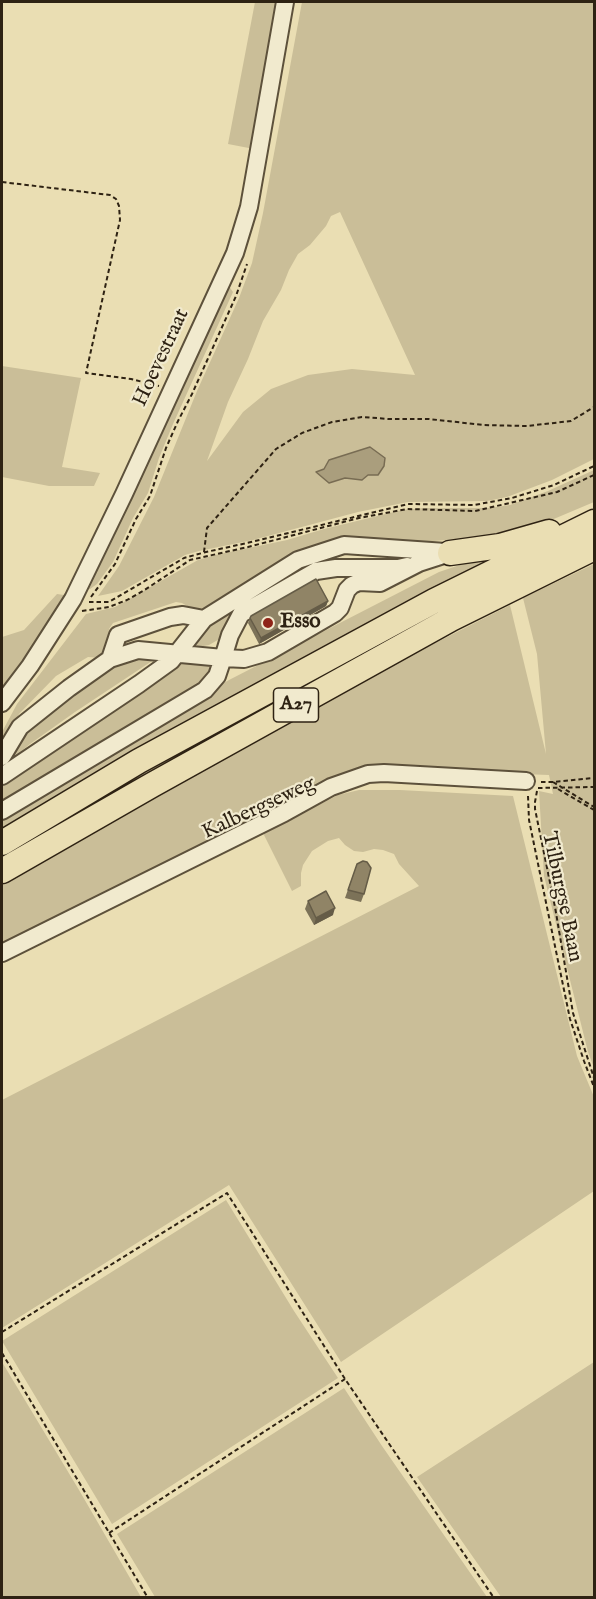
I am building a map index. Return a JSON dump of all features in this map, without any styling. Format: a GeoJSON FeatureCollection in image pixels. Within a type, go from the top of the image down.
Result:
{"type":"FeatureCollection","features":[{"type":"Feature","properties":{"kind":"highway","name":"A27"},"geometry":{"type":"LineString","coordinates":[[450,553],[500,546],[594,520]]}},
{"type":"Feature","properties":{"kind":"highway","name":"A27"},"geometry":{"type":"LineString","coordinates":[[2,843],[139,761],[434,601],[594,520]]}},
{"type":"Feature","properties":{"kind":"highway","name":"A27"},"geometry":{"type":"LineString","coordinates":[[2,871],[450,619],[594,548]]}},
{"type":"Feature","properties":{"kind":"street","name":"Hoevestraat"},"geometry":{"type":"LineString","coordinates":[[2,703],[30,666],[73,599],[235,253],[249,207],[285,2]]}},
{"type":"Feature","properties":{"kind":"street","name":"A27"},"geometry":{"type":"LineString","coordinates":[[2,776],[171,661],[204,619],[298,560],[344,545],[450,553]]}},
{"type":"Feature","properties":{"kind":"street","name":"A27"},"geometry":{"type":"LineString","coordinates":[[2,811],[205,690],[217,676],[230,635],[241,614],[316,571],[336,568],[398,568],[450,553]]}},
{"type":"Feature","properties":{"kind":"street","name":"A27"},"geometry":{"type":"LineString","coordinates":[[2,757],[20,727],[110,659],[138,650],[244,659],[268,652],[335,613],[352,585],[359,582],[380,583],[419,563]]}},
{"type":"Feature","properties":{"kind":"street","name":"A27"},"geometry":{"type":"LineString","coordinates":[[110,659],[118,635],[170,617],[183,615],[204,619]]}},
{"type":"Feature","properties":{"kind":"street","name":"Kalbergseweg"},"geometry":{"type":"LineString","coordinates":[[2,953],[284,813],[331,787],[368,774],[384,773],[532,784]]}},
{"type":"Feature","properties":{"kind":"path"},"geometry":{"type":"LineString","coordinates":[[2,182],[110,195],[116,199],[120,220],[86,373],[130,379],[172,389]]}},
{"type":"Feature","properties":{"kind":"path"},"geometry":{"type":"LineString","coordinates":[[204,552],[207,528],[276,449],[302,433],[332,422],[362,417],[527,426],[571,421],[594,407]]}},
{"type":"Feature","properties":{"kind":"path"},"geometry":{"type":"LineString","coordinates":[[73,599],[109,602],[184,558],[204,552],[408,504],[474,505],[512,498],[554,485],[594,466]]}},
{"type":"Feature","properties":{"kind":"path"},"geometry":{"type":"LineString","coordinates":[[594,778],[553,782],[594,808]]}},
{"type":"Feature","properties":{"kind":"path"},"geometry":{"type":"LineString","coordinates":[[532,784],[556,788],[594,787]]}},
{"type":"Feature","properties":{"kind":"path","name":"Tilburgse Baan"},"geometry":{"type":"LineString","coordinates":[[532,784],[573,1013],[594,1078]]}},
{"type":"Feature","properties":{"kind":"path","name":"Tilburgse Baan"},"geometry":{"type":"LineString","coordinates":[[532,784],[529,820],[570,1019],[594,1087]]}},
{"type":"Feature","properties":{"kind":"path"},"geometry":{"type":"LineString","coordinates":[[556,788],[594,808]]}},
{"type":"Feature","properties":{"kind":"path"},"geometry":{"type":"LineString","coordinates":[[2,1332],[227,1193],[345,1379],[494,1598]]}},
{"type":"Feature","properties":{"kind":"path"},"geometry":{"type":"LineString","coordinates":[[2,1353],[148,1598]]}},
{"type":"Feature","properties":{"kind":"path"},"geometry":{"type":"LineString","coordinates":[[109,1533],[345,1379]]}},
{"type":"Feature","properties":{"kind":"shaded area"},"geometry":{"type":"Polygon","coordinates":[[[255,2],[279,2],[254,149],[228,144],[255,2]]]}},
{"type":"Feature","properties":{"kind":"shaded area"},"geometry":{"type":"Polygon","coordinates":[[[302,2],[594,2],[594,459],[552,480],[507,497],[487,501],[408,502],[199,551],[185,555],[122,591],[98,596],[119,566],[154,497],[197,391],[239,298],[252,263],[302,2]],[[340,212],[331,216],[326,226],[310,245],[298,254],[289,270],[281,290],[263,321],[228,402],[207,461],[243,412],[271,389],[308,375],[352,369],[415,375],[340,212]]]}},
{"type":"Feature","properties":{"kind":"shaded area"},"geometry":{"type":"Polygon","coordinates":[[[226,282],[233,292],[173,424],[148,493],[133,518],[113,562],[97,584],[84,590],[226,282]]]}},
{"type":"Feature","properties":{"kind":"shaded area"},"geometry":{"type":"Polygon","coordinates":[[[2,366],[81,378],[62,467],[100,473],[94,486],[49,486],[2,477],[2,366]]]}},
{"type":"Feature","properties":{"kind":"shaded area"},"geometry":{"type":"Polygon","coordinates":[[[370,447],[385,458],[384,466],[378,475],[368,475],[362,480],[345,478],[329,483],[316,472],[324,469],[329,460],[370,447]]]}},
{"type":"Feature","properties":{"kind":"shaded area"},"geometry":{"type":"Polygon","coordinates":[[[594,470],[594,502],[549,521],[511,532],[461,539],[338,548],[206,610],[198,612],[176,602],[113,623],[109,629],[108,642],[102,658],[88,657],[56,676],[19,714],[2,751],[2,732],[17,704],[86,614],[115,607],[198,560],[402,510],[489,508],[510,505],[594,470]]]}},
{"type":"Feature","properties":{"kind":"shaded area"},"geometry":{"type":"Polygon","coordinates":[[[525,543],[264,680],[2,830],[2,820],[229,680],[439,572],[525,543]]]}},
{"type":"Feature","properties":{"kind":"shaded area"},"geometry":{"type":"Polygon","coordinates":[[[594,564],[594,1068],[544,876],[539,791],[553,794],[549,775],[383,769],[2,949],[2,883],[341,691],[510,605],[546,754],[537,654],[523,598],[594,564]]]}},
{"type":"Feature","properties":{"kind":"shaded area"},"geometry":{"type":"Polygon","coordinates":[[[57,594],[71,596],[2,692],[2,637],[24,630],[57,594]]]}},
{"type":"Feature","properties":{"kind":"shaded area"},"geometry":{"type":"Polygon","coordinates":[[[248,598],[223,637],[209,645],[188,649],[202,628],[248,598]]]}},
{"type":"Feature","properties":{"kind":"shaded area"},"geometry":{"type":"Polygon","coordinates":[[[130,654],[158,657],[75,712],[2,767],[2,763],[18,737],[51,708],[130,654]]]}},
{"type":"Feature","properties":{"kind":"shaded area"},"geometry":{"type":"Polygon","coordinates":[[[183,660],[218,662],[199,689],[2,803],[2,781],[183,660]]]}},
{"type":"Feature","properties":{"kind":"shaded area"},"geometry":{"type":"Polygon","coordinates":[[[359,790],[513,796],[577,1056],[594,1097],[594,1191],[341,1362],[229,1185],[2,1328],[2,1100],[419,886],[399,864],[394,854],[374,849],[363,852],[354,851],[339,838],[328,841],[312,851],[303,865],[301,886],[292,891],[263,833],[338,795],[359,790]]]}},
{"type":"Feature","properties":{"kind":"shaded area"},"geometry":{"type":"Polygon","coordinates":[[[226,1200],[338,1378],[112,1524],[2,1341],[226,1200]]]}},
{"type":"Feature","properties":{"kind":"shaded area"},"geometry":{"type":"Polygon","coordinates":[[[2,1362],[79,1490],[141,1597],[2,1597],[2,1362]]]}},
{"type":"Feature","properties":{"kind":"shaded area"},"geometry":{"type":"Polygon","coordinates":[[[594,1362],[594,1597],[501,1597],[417,1477],[594,1362]]]}},
{"type":"Feature","properties":{"kind":"shaded area"},"geometry":{"type":"Polygon","coordinates":[[[344,1388],[487,1597],[155,1597],[117,1534],[344,1388]]]}},
{"type":"Feature","properties":{"kind":"building"},"geometry":{"type":"Polygon","coordinates":[[[316,579],[328,601],[261,638],[251,616],[316,579]]]}},
{"type":"Feature","properties":{"kind":"building"},"geometry":{"type":"Polygon","coordinates":[[[367,862],[371,868],[364,894],[348,890],[357,864],[367,862]]]}},
{"type":"Feature","properties":{"kind":"building"},"geometry":{"type":"Polygon","coordinates":[[[326,891],[335,908],[316,918],[308,901],[326,891]]]}},
{"type":"Feature","properties":{"kind":"place","name":"Esso"},"geometry":{"type":"Point","coordinates":[268,623]}}]}
